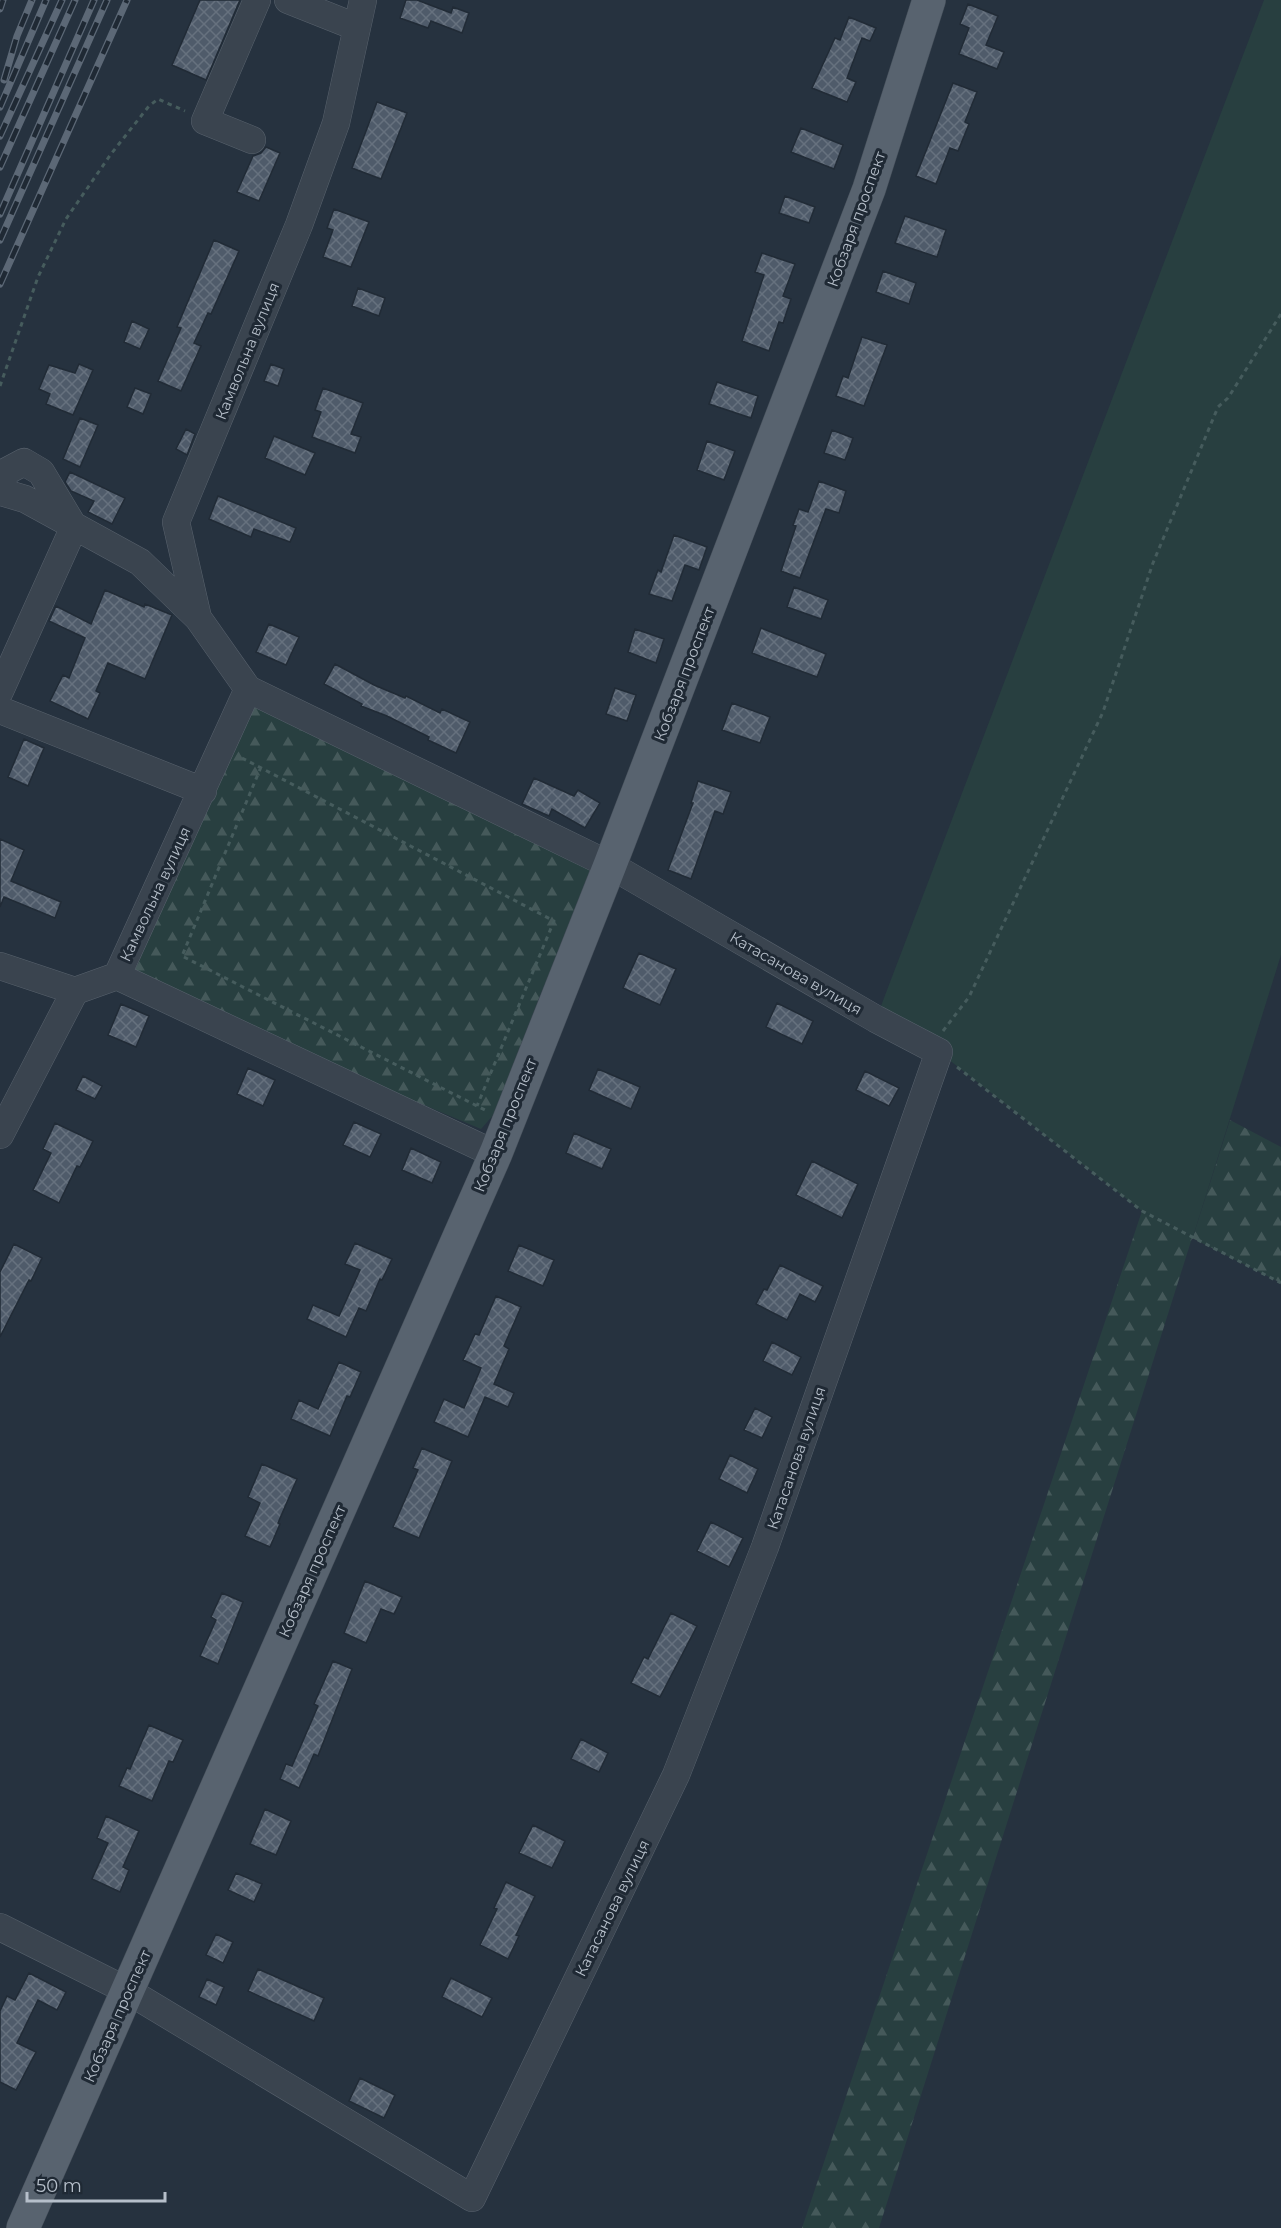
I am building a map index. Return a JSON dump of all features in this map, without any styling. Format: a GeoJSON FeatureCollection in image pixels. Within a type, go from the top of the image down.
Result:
{"type":"FeatureCollection","features":[{"type":"Feature","properties":{"kind":"main road","name":"Кобзаря проспект"},"geometry":{"type":"LineString","coordinates":[[23,2228],[495,1154],[610,865],[869,189],[929,0]]}},
{"type":"Feature","properties":{"kind":"street"},"geometry":{"type":"LineString","coordinates":[[252,140],[206,121],[257,0]]}},
{"type":"Feature","properties":{"kind":"street"},"geometry":{"type":"LineString","coordinates":[[288,0],[356,27]]}},
{"type":"Feature","properties":{"kind":"street","name":"Камвольна вулиця"},"geometry":{"type":"LineString","coordinates":[[363,0],[336,123],[325,154],[299,225],[176,522],[198,618],[248,689],[610,865]]}},
{"type":"Feature","properties":{"kind":"street"},"geometry":{"type":"LineString","coordinates":[[0,691],[74,527],[140,562],[198,618]]}},
{"type":"Feature","properties":{"kind":"street","name":"Камвольна вулиця"},"geometry":{"type":"LineString","coordinates":[[75,991],[117,976],[248,689]]}},
{"type":"Feature","properties":{"kind":"street"},"geometry":{"type":"LineString","coordinates":[[0,710],[203,791]]}},
{"type":"Feature","properties":{"kind":"street","name":"Катасанова вулиця"},"geometry":{"type":"LineString","coordinates":[[128,1990],[472,2198],[676,1775],[765,1547],[932,1049],[610,865]]}},
{"type":"Feature","properties":{"kind":"street"},"geometry":{"type":"LineString","coordinates":[[0,966],[75,991],[0,1135]]}},
{"type":"Feature","properties":{"kind":"street"},"geometry":{"type":"LineString","coordinates":[[117,976],[495,1154]]}},
{"type":"Feature","properties":{"kind":"street"},"geometry":{"type":"LineString","coordinates":[[0,1927],[128,1990]]}},
{"type":"Feature","properties":{"kind":"path"},"geometry":{"type":"LineString","coordinates":[[0,386],[38,277],[66,219],[111,154],[149,106],[158,99],[206,121]]}},
{"type":"Feature","properties":{"kind":"path"},"geometry":{"type":"LineString","coordinates":[[1281,314],[1228,398],[1218,407],[1154,563],[1103,712],[969,997],[932,1049],[1142,1211],[1281,1283]]}},
{"type":"Feature","properties":{"kind":"path"},"geometry":{"type":"LineString","coordinates":[[222,747],[554,921],[477,1106]]}},
{"type":"Feature","properties":{"kind":"path"},"geometry":{"type":"LineString","coordinates":[[261,767],[182,956],[494,1114]]}},
{"type":"Feature","properties":{"kind":"green space"},"geometry":{"type":"Polygon","coordinates":[[[1264,0],[1281,0],[1281,955],[1193,1237],[1142,1211],[939,1052],[876,1019],[1264,0]]]}},
{"type":"Feature","properties":{"kind":"green space"},"geometry":{"type":"Polygon","coordinates":[[[248,689],[589,867],[590,881],[541,993],[494,1114],[481,1129],[117,976],[248,689]]]}},
{"type":"Feature","properties":{"kind":"green space"},"geometry":{"type":"Polygon","coordinates":[[[1230,1120],[1281,1147],[1281,1283],[1192,1238],[879,2228],[802,2228],[1142,1211],[1193,1237],[1230,1120]]]}},
{"type":"Feature","properties":{"kind":"building"},"geometry":{"type":"Polygon","coordinates":[[[200,0],[240,0],[206,80],[172,65],[200,0]]]}},
{"type":"Feature","properties":{"kind":"building"},"geometry":{"type":"Polygon","coordinates":[[[406,0],[417,0],[451,13],[453,7],[469,13],[462,33],[431,21],[428,28],[400,18],[406,0]]]}},
{"type":"Feature","properties":{"kind":"building"},"geometry":{"type":"Polygon","coordinates":[[[968,4],[998,16],[986,45],[1004,52],[997,69],[959,54],[969,28],[960,24],[968,4]]]}},
{"type":"Feature","properties":{"kind":"building"},"geometry":{"type":"Polygon","coordinates":[[[849,17],[876,28],[870,41],[862,38],[847,78],[856,82],[847,102],[812,88],[835,38],[840,40],[849,17]]]}},
{"type":"Feature","properties":{"kind":"building"},"geometry":{"type":"Polygon","coordinates":[[[953,83],[977,92],[965,122],[969,124],[958,151],[950,148],[936,184],[916,176],[953,83]]]}},
{"type":"Feature","properties":{"kind":"building"},"geometry":{"type":"Polygon","coordinates":[[[377,102],[407,113],[381,179],[352,168],[377,102]]]}},
{"type":"Feature","properties":{"kind":"building"},"geometry":{"type":"Polygon","coordinates":[[[801,128],[843,145],[834,169],[791,152],[801,128]]]}},
{"type":"Feature","properties":{"kind":"building"},"geometry":{"type":"Polygon","coordinates":[[[266,147],[280,153],[259,201],[237,192],[253,156],[261,153],[266,147]]]}},
{"type":"Feature","properties":{"kind":"building"},"geometry":{"type":"Polygon","coordinates":[[[785,196],[815,207],[809,223],[779,213],[785,196]]]}},
{"type":"Feature","properties":{"kind":"building"},"geometry":{"type":"Polygon","coordinates":[[[334,209],[369,222],[351,267],[323,257],[333,230],[327,228],[334,209]]]}},
{"type":"Feature","properties":{"kind":"building"},"geometry":{"type":"Polygon","coordinates":[[[905,216],[946,230],[937,257],[895,243],[905,216]]]}},
{"type":"Feature","properties":{"kind":"building"},"geometry":{"type":"Polygon","coordinates":[[[214,240],[239,251],[211,314],[208,313],[194,343],[201,346],[181,391],[158,381],[181,328],[177,327],[214,240]]]}},
{"type":"Feature","properties":{"kind":"building"},"geometry":{"type":"Polygon","coordinates":[[[762,253],[795,264],[783,296],[791,299],[783,323],[779,322],[769,351],[742,341],[764,275],[755,272],[762,253]]]}},
{"type":"Feature","properties":{"kind":"building"},"geometry":{"type":"Polygon","coordinates":[[[883,271],[916,283],[909,304],[876,292],[883,271]]]}},
{"type":"Feature","properties":{"kind":"building"},"geometry":{"type":"Polygon","coordinates":[[[358,288],[385,298],[379,316],[352,306],[358,288]]]}},
{"type":"Feature","properties":{"kind":"building"},"geometry":{"type":"Polygon","coordinates":[[[132,321],[149,329],[140,349],[124,342],[132,321]]]}},
{"type":"Feature","properties":{"kind":"building"},"geometry":{"type":"Polygon","coordinates":[[[862,337],[887,345],[864,406],[836,396],[843,376],[848,378],[862,337]]]}},
{"type":"Feature","properties":{"kind":"building"},"geometry":{"type":"Polygon","coordinates":[[[79,364],[93,370],[73,415],[46,404],[50,394],[39,389],[49,365],[75,373],[79,364]]]}},
{"type":"Feature","properties":{"kind":"building"},"geometry":{"type":"Polygon","coordinates":[[[271,364],[284,369],[278,386],[264,381],[271,364]]]}},
{"type":"Feature","properties":{"kind":"building"},"geometry":{"type":"Polygon","coordinates":[[[717,382],[758,396],[751,418],[709,404],[717,382]]]}},
{"type":"Feature","properties":{"kind":"building"},"geometry":{"type":"Polygon","coordinates":[[[135,388],[151,394],[143,414],[127,407],[135,388]]]}},
{"type":"Feature","properties":{"kind":"building"},"geometry":{"type":"Polygon","coordinates":[[[323,388],[363,403],[351,434],[361,437],[355,453],[312,437],[321,412],[315,410],[323,388]]]}},
{"type":"Feature","properties":{"kind":"building"},"geometry":{"type":"Polygon","coordinates":[[[80,418],[98,425],[80,467],[63,459],[80,418]]]}},
{"type":"Feature","properties":{"kind":"building"},"geometry":{"type":"Polygon","coordinates":[[[186,429],[195,434],[187,455],[176,449],[186,429]]]}},
{"type":"Feature","properties":{"kind":"building"},"geometry":{"type":"Polygon","coordinates":[[[832,430],[853,438],[845,460],[824,453],[832,430]]]}},
{"type":"Feature","properties":{"kind":"building"},"geometry":{"type":"Polygon","coordinates":[[[274,436],[315,453],[305,475],[265,458],[274,436]]]}},
{"type":"Feature","properties":{"kind":"building"},"geometry":{"type":"Polygon","coordinates":[[[707,441],[735,451],[724,480],[697,470],[707,441]]]}},
{"type":"Feature","properties":{"kind":"building"},"geometry":{"type":"Polygon","coordinates":[[[70,472],[125,498],[112,524],[88,512],[94,501],[71,491],[65,482],[70,472]]]}},
{"type":"Feature","properties":{"kind":"building"},"geometry":{"type":"Polygon","coordinates":[[[819,481],[846,491],[839,513],[826,509],[800,578],[781,571],[796,526],[793,525],[799,509],[808,512],[819,481]]]}},
{"type":"Feature","properties":{"kind":"building"},"geometry":{"type":"Polygon","coordinates":[[[218,496],[296,528],[290,542],[254,529],[251,537],[209,519],[218,496]]]}},
{"type":"Feature","properties":{"kind":"building"},"geometry":{"type":"Polygon","coordinates":[[[674,535],[707,547],[699,570],[685,565],[672,601],[649,594],[658,570],[661,572],[674,535]]]}},
{"type":"Feature","properties":{"kind":"building"},"geometry":{"type":"Polygon","coordinates":[[[794,587],[828,600],[821,619],[787,607],[794,587]]]}},
{"type":"Feature","properties":{"kind":"building"},"geometry":{"type":"Polygon","coordinates":[[[105,590],[144,607],[145,604],[172,615],[145,679],[108,663],[96,691],[100,693],[88,719],[50,701],[63,675],[69,678],[85,638],[49,621],[56,606],[91,624],[105,590]]]}},
{"type":"Feature","properties":{"kind":"building"},"geometry":{"type":"Polygon","coordinates":[[[269,624],[299,637],[286,665],[256,652],[269,624]]]}},
{"type":"Feature","properties":{"kind":"building"},"geometry":{"type":"Polygon","coordinates":[[[761,628],[826,654],[817,677],[752,653],[761,628]]]}},
{"type":"Feature","properties":{"kind":"building"},"geometry":{"type":"Polygon","coordinates":[[[635,629],[664,639],[656,663],[628,652],[635,629]]]}},
{"type":"Feature","properties":{"kind":"building"},"geometry":{"type":"Polygon","coordinates":[[[335,664],[374,685],[405,698],[406,696],[440,713],[442,709],[470,722],[456,753],[387,716],[361,706],[362,704],[324,684],[335,664]]]}},
{"type":"Feature","properties":{"kind":"building"},"geometry":{"type":"Polygon","coordinates":[[[615,688],[636,695],[627,721],[606,714],[615,688]]]}},
{"type":"Feature","properties":{"kind":"building"},"geometry":{"type":"Polygon","coordinates":[[[732,703],[770,717],[760,743],[722,730],[732,703]]]}},
{"type":"Feature","properties":{"kind":"building"},"geometry":{"type":"Polygon","coordinates":[[[24,739],[44,748],[28,786],[8,777],[24,739]]]}},
{"type":"Feature","properties":{"kind":"building"},"geometry":{"type":"Polygon","coordinates":[[[534,778],[574,796],[578,790],[600,803],[585,828],[552,809],[549,816],[522,804],[534,778]]]}},
{"type":"Feature","properties":{"kind":"building"},"geometry":{"type":"Polygon","coordinates":[[[698,781],[731,792],[723,814],[715,811],[691,879],[668,870],[693,803],[691,803],[698,781]]]}},
{"type":"Feature","properties":{"kind":"building"},"geometry":{"type":"Polygon","coordinates":[[[0,839],[24,850],[11,881],[61,902],[55,918],[4,897],[0,907],[0,839]]]}},
{"type":"Feature","properties":{"kind":"building"},"geometry":{"type":"Polygon","coordinates":[[[639,953],[676,969],[660,1005],[623,988],[639,953]]]}},
{"type":"Feature","properties":{"kind":"building"},"geometry":{"type":"Polygon","coordinates":[[[777,1003],[813,1021],[802,1044],[766,1027],[777,1003]]]}},
{"type":"Feature","properties":{"kind":"building"},"geometry":{"type":"Polygon","coordinates":[[[121,1004],[149,1016],[136,1047],[108,1035],[121,1004]]]}},
{"type":"Feature","properties":{"kind":"building"},"geometry":{"type":"Polygon","coordinates":[[[248,1068],[275,1080],[263,1106],[237,1094],[248,1068]]]}},
{"type":"Feature","properties":{"kind":"building"},"geometry":{"type":"Polygon","coordinates":[[[598,1069],[640,1087],[631,1109],[589,1090],[598,1069]]]}},
{"type":"Feature","properties":{"kind":"building"},"geometry":{"type":"Polygon","coordinates":[[[865,1071],[899,1088],[889,1106],[856,1090],[865,1071]]]}},
{"type":"Feature","properties":{"kind":"building"},"geometry":{"type":"Polygon","coordinates":[[[83,1076],[102,1086],[95,1099],[76,1090],[83,1076]]]}},
{"type":"Feature","properties":{"kind":"building"},"geometry":{"type":"Polygon","coordinates":[[[354,1122],[381,1134],[370,1157],[343,1145],[354,1122]]]}},
{"type":"Feature","properties":{"kind":"building"},"geometry":{"type":"Polygon","coordinates":[[[55,1123],[93,1141],[80,1167],[77,1166],[59,1203],[33,1190],[51,1153],[43,1149],[55,1123]]]}},
{"type":"Feature","properties":{"kind":"building"},"geometry":{"type":"Polygon","coordinates":[[[574,1133],[611,1149],[602,1169],[566,1153],[574,1133]]]}},
{"type":"Feature","properties":{"kind":"building"},"geometry":{"type":"Polygon","coordinates":[[[411,1148],[441,1162],[432,1183],[402,1170],[411,1148]]]}},
{"type":"Feature","properties":{"kind":"building"},"geometry":{"type":"Polygon","coordinates":[[[812,1161],[858,1184],[842,1218],[796,1195],[812,1161]]]}},
{"type":"Feature","properties":{"kind":"building"},"geometry":{"type":"Polygon","coordinates":[[[355,1243],[392,1259],[366,1311],[359,1308],[346,1337],[307,1319],[313,1305],[339,1316],[360,1270],[345,1264],[355,1243]]]}},
{"type":"Feature","properties":{"kind":"building"},"geometry":{"type":"Polygon","coordinates":[[[14,1244],[42,1258],[0,1337],[0,1272],[14,1244]]]}},
{"type":"Feature","properties":{"kind":"building"},"geometry":{"type":"Polygon","coordinates":[[[519,1245],[554,1260],[543,1286],[508,1271],[519,1245]]]}},
{"type":"Feature","properties":{"kind":"building"},"geometry":{"type":"Polygon","coordinates":[[[780,1265],[823,1286],[815,1302],[800,1294],[787,1320],[756,1304],[764,1289],[767,1290],[780,1265]]]}},
{"type":"Feature","properties":{"kind":"building"},"geometry":{"type":"Polygon","coordinates":[[[496,1296],[521,1307],[504,1346],[509,1349],[494,1384],[514,1393],[508,1407],[485,1397],[468,1437],[434,1422],[444,1399],[464,1408],[481,1368],[463,1360],[475,1334],[479,1335],[496,1296]]]}},
{"type":"Feature","properties":{"kind":"building"},"geometry":{"type":"Polygon","coordinates":[[[772,1342],[801,1357],[792,1375],[763,1361],[772,1342]]]}},
{"type":"Feature","properties":{"kind":"building"},"geometry":{"type":"Polygon","coordinates":[[[339,1362],[361,1372],[350,1397],[347,1396],[330,1436],[291,1419],[299,1400],[318,1409],[339,1362]]]}},
{"type":"Feature","properties":{"kind":"building"},"geometry":{"type":"Polygon","coordinates":[[[755,1408],[772,1417],[762,1438],[744,1430],[755,1408]]]}},
{"type":"Feature","properties":{"kind":"building"},"geometry":{"type":"Polygon","coordinates":[[[422,1448],[452,1461],[419,1538],[393,1527],[418,1470],[413,1468],[422,1448]]]}},
{"type":"Feature","properties":{"kind":"building"},"geometry":{"type":"Polygon","coordinates":[[[730,1455],[758,1469],[747,1493],[719,1479],[730,1455]]]}},
{"type":"Feature","properties":{"kind":"building"},"geometry":{"type":"Polygon","coordinates":[[[262,1464],[297,1479],[270,1547],[245,1536],[260,1503],[248,1497],[262,1464]]]}},
{"type":"Feature","properties":{"kind":"building"},"geometry":{"type":"Polygon","coordinates":[[[711,1522],[743,1538],[729,1567],[697,1551],[711,1522]]]}},
{"type":"Feature","properties":{"kind":"building"},"geometry":{"type":"Polygon","coordinates":[[[365,1581],[402,1597],[394,1614],[381,1609],[366,1643],[344,1633],[365,1581]]]}},
{"type":"Feature","properties":{"kind":"building"},"geometry":{"type":"Polygon","coordinates":[[[222,1593],[243,1602],[218,1664],[200,1656],[216,1620],[211,1617],[222,1593]]]}},
{"type":"Feature","properties":{"kind":"building"},"geometry":{"type":"Polygon","coordinates":[[[671,1613],[697,1626],[660,1697],[631,1683],[644,1657],[648,1659],[671,1613]]]}},
{"type":"Feature","properties":{"kind":"building"},"geometry":{"type":"Polygon","coordinates":[[[333,1661],[352,1669],[318,1756],[314,1754],[299,1788],[280,1779],[286,1764],[292,1766],[318,1706],[314,1704],[333,1661]]]}},
{"type":"Feature","properties":{"kind":"building"},"geometry":{"type":"Polygon","coordinates":[[[149,1725],[183,1740],[173,1762],[169,1761],[152,1801],[119,1786],[127,1768],[130,1769],[149,1725]]]}},
{"type":"Feature","properties":{"kind":"building"},"geometry":{"type":"Polygon","coordinates":[[[581,1739],[608,1753],[599,1772],[571,1759],[581,1739]]]}},
{"type":"Feature","properties":{"kind":"building"},"geometry":{"type":"Polygon","coordinates":[[[265,1809],[291,1821],[276,1855],[250,1844],[265,1809]]]}},
{"type":"Feature","properties":{"kind":"building"},"geometry":{"type":"Polygon","coordinates":[[[106,1816],[139,1831],[123,1867],[129,1870],[120,1892],[92,1879],[108,1843],[97,1838],[106,1816]]]}},
{"type":"Feature","properties":{"kind":"building"},"geometry":{"type":"Polygon","coordinates":[[[533,1825],[565,1841],[552,1868],[519,1853],[533,1825]]]}},
{"type":"Feature","properties":{"kind":"building"},"geometry":{"type":"Polygon","coordinates":[[[236,1873],[262,1884],[254,1902],[228,1890],[236,1873]]]}},
{"type":"Feature","properties":{"kind":"building"},"geometry":{"type":"Polygon","coordinates":[[[506,1882],[535,1896],[516,1935],[519,1936],[508,1959],[480,1945],[497,1909],[494,1908],[506,1882]]]}},
{"type":"Feature","properties":{"kind":"building"},"geometry":{"type":"Polygon","coordinates":[[[216,1934],[233,1942],[223,1963],[206,1955],[216,1934]]]}},
{"type":"Feature","properties":{"kind":"building"},"geometry":{"type":"Polygon","coordinates":[[[258,1969],[324,1998],[314,2021],[248,1991],[258,1969]]]}},
{"type":"Feature","properties":{"kind":"building"},"geometry":{"type":"Polygon","coordinates":[[[29,1973],[66,1992],[57,2010],[38,2000],[17,2043],[36,2052],[16,2090],[0,2082],[0,2011],[7,1996],[15,2000],[29,1973]]]}},
{"type":"Feature","properties":{"kind":"building"},"geometry":{"type":"Polygon","coordinates":[[[451,1978],[492,1998],[482,2017],[442,1997],[451,1978]]]}},
{"type":"Feature","properties":{"kind":"building"},"geometry":{"type":"Polygon","coordinates":[[[207,1979],[224,1987],[216,2005],[199,1997],[207,1979]]]}},
{"type":"Feature","properties":{"kind":"building"},"geometry":{"type":"Polygon","coordinates":[[[360,2078],[395,2095],[384,2118],[349,2101],[360,2078]]]}},
{"type":"Feature","properties":{"kind":"railway"},"geometry":{"type":"LineString","coordinates":[[0,9],[3,0]]}},
{"type":"Feature","properties":{"kind":"railway"},"geometry":{"type":"LineString","coordinates":[[4,80],[17,36],[32,0]]}},
{"type":"Feature","properties":{"kind":"railway"},"geometry":{"type":"LineString","coordinates":[[0,107],[46,0]]}},
{"type":"Feature","properties":{"kind":"railway"},"geometry":{"type":"LineString","coordinates":[[0,136],[62,0]]}},
{"type":"Feature","properties":{"kind":"railway"},"geometry":{"type":"LineString","coordinates":[[0,167],[75,0]]}},
{"type":"Feature","properties":{"kind":"railway"},"geometry":{"type":"LineString","coordinates":[[0,214],[94,0]]}},
{"type":"Feature","properties":{"kind":"railway"},"geometry":{"type":"LineString","coordinates":[[0,240],[107,0]]}},
{"type":"Feature","properties":{"kind":"railway"},"geometry":{"type":"LineString","coordinates":[[0,284],[127,0]]}}]}
